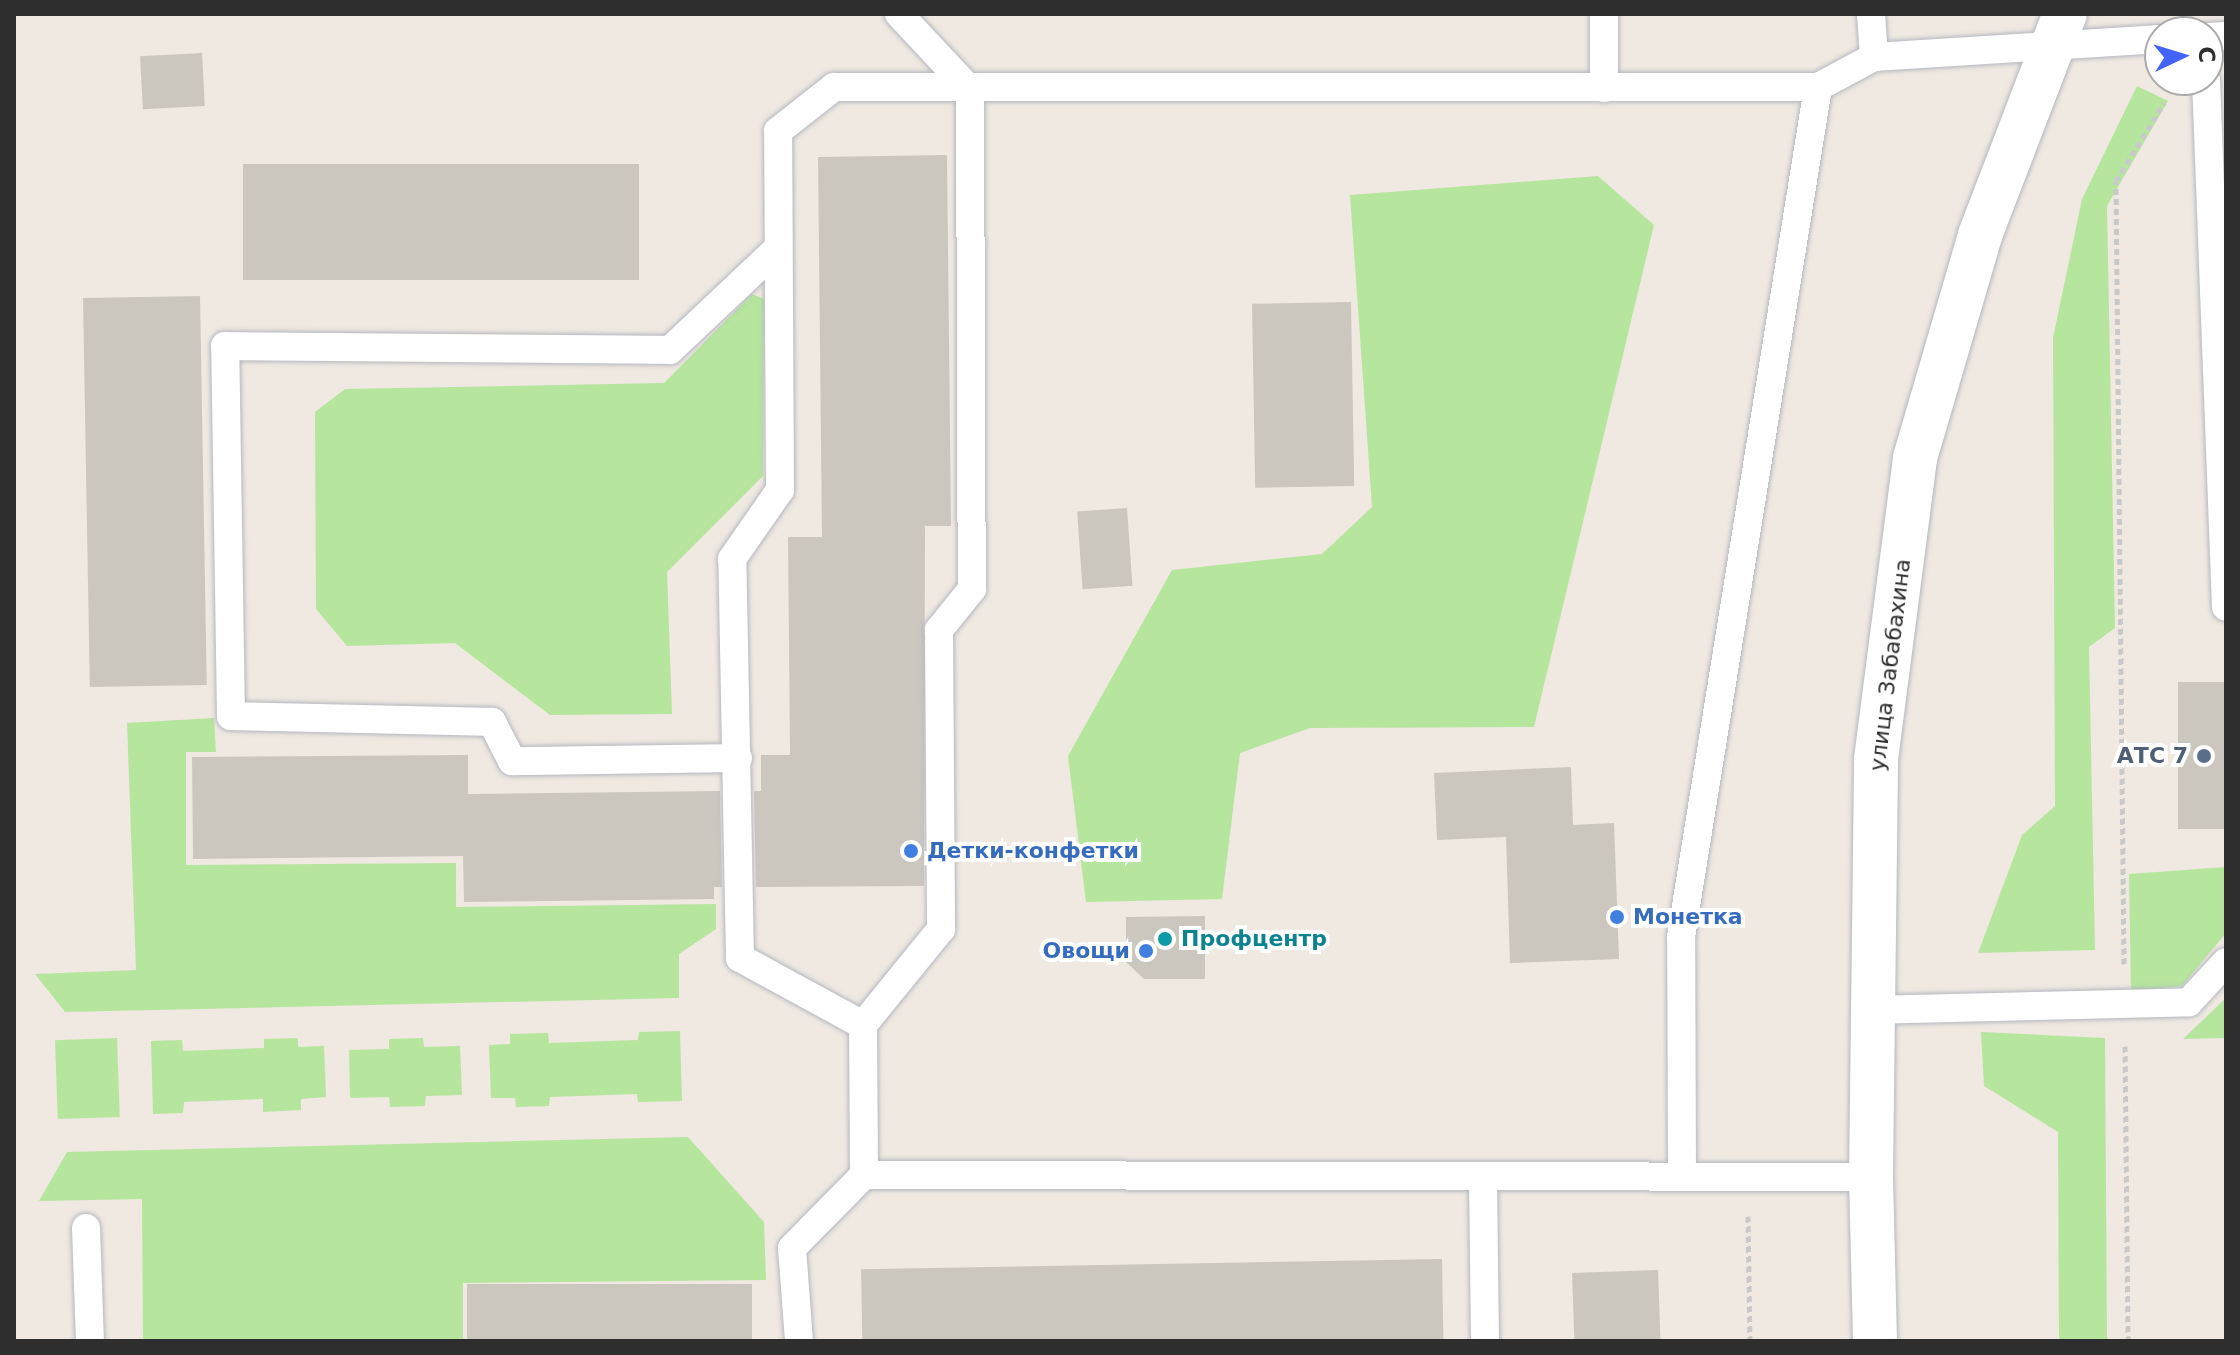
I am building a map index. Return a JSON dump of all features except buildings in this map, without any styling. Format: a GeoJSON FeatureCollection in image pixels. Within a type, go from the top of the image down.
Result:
{"type":"FeatureCollection","features":[{"type":"Feature","properties":{"kind":"street","name":"улица Забабахина"},"geometry":{"type":"LineString","coordinates":[[1875,1341],[1871,1177],[1876,759],[1915,458],[1980,235],[2059,29]]}},
{"type":"Feature","properties":{"kind":"lane"},"geometry":{"type":"LineString","coordinates":[[799,1341],[792,1248],[864,1175],[863,1025],[941,929],[939,630],[972,589],[970,90],[899,14]]}},
{"type":"Feature","properties":{"kind":"lane"},"geometry":{"type":"LineString","coordinates":[[1604,14],[1604,88]]}},
{"type":"Feature","properties":{"kind":"lane"},"geometry":{"type":"LineString","coordinates":[[1871,14],[1874,57]]}},
{"type":"Feature","properties":{"kind":"lane"},"geometry":{"type":"LineString","coordinates":[[863,1025],[740,958],[732,559],[780,490],[776,250],[778,131],[834,87],[970,90],[1818,87],[1874,57],[2059,29],[2144,37]]}},
{"type":"Feature","properties":{"kind":"lane"},"geometry":{"type":"LineString","coordinates":[[1682,1173],[1681,937],[1818,87]]}},
{"type":"Feature","properties":{"kind":"lane"},"geometry":{"type":"LineString","coordinates":[[2207,96],[2226,607]]}},
{"type":"Feature","properties":{"kind":"lane"},"geometry":{"type":"LineString","coordinates":[[738,758],[512,761],[492,722],[231,716],[225,346],[670,350],[776,250]]}},
{"type":"Feature","properties":{"kind":"lane"},"geometry":{"type":"LineString","coordinates":[[1872,1010],[2189,1002],[2226,962]]}},
{"type":"Feature","properties":{"kind":"lane"},"geometry":{"type":"LineString","coordinates":[[864,1175],[1483,1178],[1682,1173],[1871,1177]]}},
{"type":"Feature","properties":{"kind":"lane"},"geometry":{"type":"LineString","coordinates":[[1483,1178],[1485,1341]]}},
{"type":"Feature","properties":{"kind":"lane"},"geometry":{"type":"LineString","coordinates":[[86,1228],[90,1341]]}},
{"type":"Feature","properties":{"kind":"path"},"geometry":{"type":"LineString","coordinates":[[2128,1341],[2116,181],[2169,96]]}},
{"type":"Feature","properties":{"kind":"path"},"geometry":{"type":"LineString","coordinates":[[1748,1175],[1750,1341]]}},
{"type":"Feature","properties":{"kind":"green space"},"geometry":{"type":"Polygon","coordinates":[[[2137,86],[2144,89],[2144,96],[2158,96],[2168,101],[2107,206],[2115,628],[2089,647],[2095,950],[1978,953],[2022,835],[2055,806],[2053,338],[2082,199],[2137,86]]]}},
{"type":"Feature","properties":{"kind":"green space"},"geometry":{"type":"Polygon","coordinates":[[[1598,176],[1654,225],[1534,727],[1310,728],[1240,753],[1222,899],[1086,902],[1068,756],[1172,570],[1322,554],[1372,507],[1350,195],[1598,176]]]}},
{"type":"Feature","properties":{"kind":"green space"},"geometry":{"type":"Polygon","coordinates":[[[752,294],[764,299],[763,476],[667,572],[672,714],[550,715],[455,643],[347,646],[316,609],[315,412],[345,389],[664,383],[752,294]]]}},
{"type":"Feature","properties":{"kind":"green space"},"geometry":{"type":"Polygon","coordinates":[[[214,718],[216,752],[186,752],[186,865],[456,863],[456,907],[716,904],[716,929],[679,954],[679,998],[65,1012],[35,974],[136,970],[127,723],[214,718]]]}},
{"type":"Feature","properties":{"kind":"green space"},"geometry":{"type":"Polygon","coordinates":[[[2226,867],[2226,933],[2182,986],[2131,991],[2129,874],[2226,867]]]}},
{"type":"Feature","properties":{"kind":"green space"},"geometry":{"type":"Polygon","coordinates":[[[2226,998],[2226,1038],[2183,1039],[2226,998]]]}},
{"type":"Feature","properties":{"kind":"green space"},"geometry":{"type":"Polygon","coordinates":[[[680,1031],[682,1101],[638,1102],[637,1094],[550,1097],[549,1106],[516,1107],[515,1098],[491,1098],[489,1045],[510,1044],[510,1034],[548,1033],[549,1043],[638,1040],[639,1032],[680,1031]]]}},
{"type":"Feature","properties":{"kind":"green space"},"geometry":{"type":"Polygon","coordinates":[[[1981,1032],[2105,1038],[2107,1341],[2059,1341],[2058,1132],[1984,1086],[1981,1032]]]}},
{"type":"Feature","properties":{"kind":"green space"},"geometry":{"type":"Polygon","coordinates":[[[117,1038],[120,1117],[58,1119],[55,1040],[117,1038]]]}},
{"type":"Feature","properties":{"kind":"green space"},"geometry":{"type":"Polygon","coordinates":[[[298,1038],[298,1047],[324,1046],[326,1097],[301,1099],[301,1110],[263,1112],[263,1099],[184,1102],[183,1113],[153,1114],[151,1041],[182,1040],[183,1051],[264,1048],[264,1039],[298,1038]]]}},
{"type":"Feature","properties":{"kind":"green space"},"geometry":{"type":"Polygon","coordinates":[[[423,1038],[424,1047],[460,1046],[462,1095],[426,1096],[425,1106],[390,1107],[389,1097],[350,1098],[349,1050],[389,1049],[389,1039],[423,1038]]]}},
{"type":"Feature","properties":{"kind":"green space"},"geometry":{"type":"Polygon","coordinates":[[[688,1137],[764,1222],[766,1280],[463,1283],[463,1339],[143,1341],[142,1199],[39,1201],[67,1152],[688,1137]]]}},
{"type":"Feature","properties":{"kind":"place","name":"АТС 7"},"geometry":{"type":"Point","coordinates":[2204,756]}},
{"type":"Feature","properties":{"kind":"place","name":"Детки-конфетки"},"geometry":{"type":"Point","coordinates":[911,851]}},
{"type":"Feature","properties":{"kind":"place","name":"Монетка"},"geometry":{"type":"Point","coordinates":[1617,917]}},
{"type":"Feature","properties":{"kind":"place","name":"Профцентр"},"geometry":{"type":"Point","coordinates":[1165,939]}},
{"type":"Feature","properties":{"kind":"place","name":"Овощи"},"geometry":{"type":"Point","coordinates":[1146,951]}}]}
